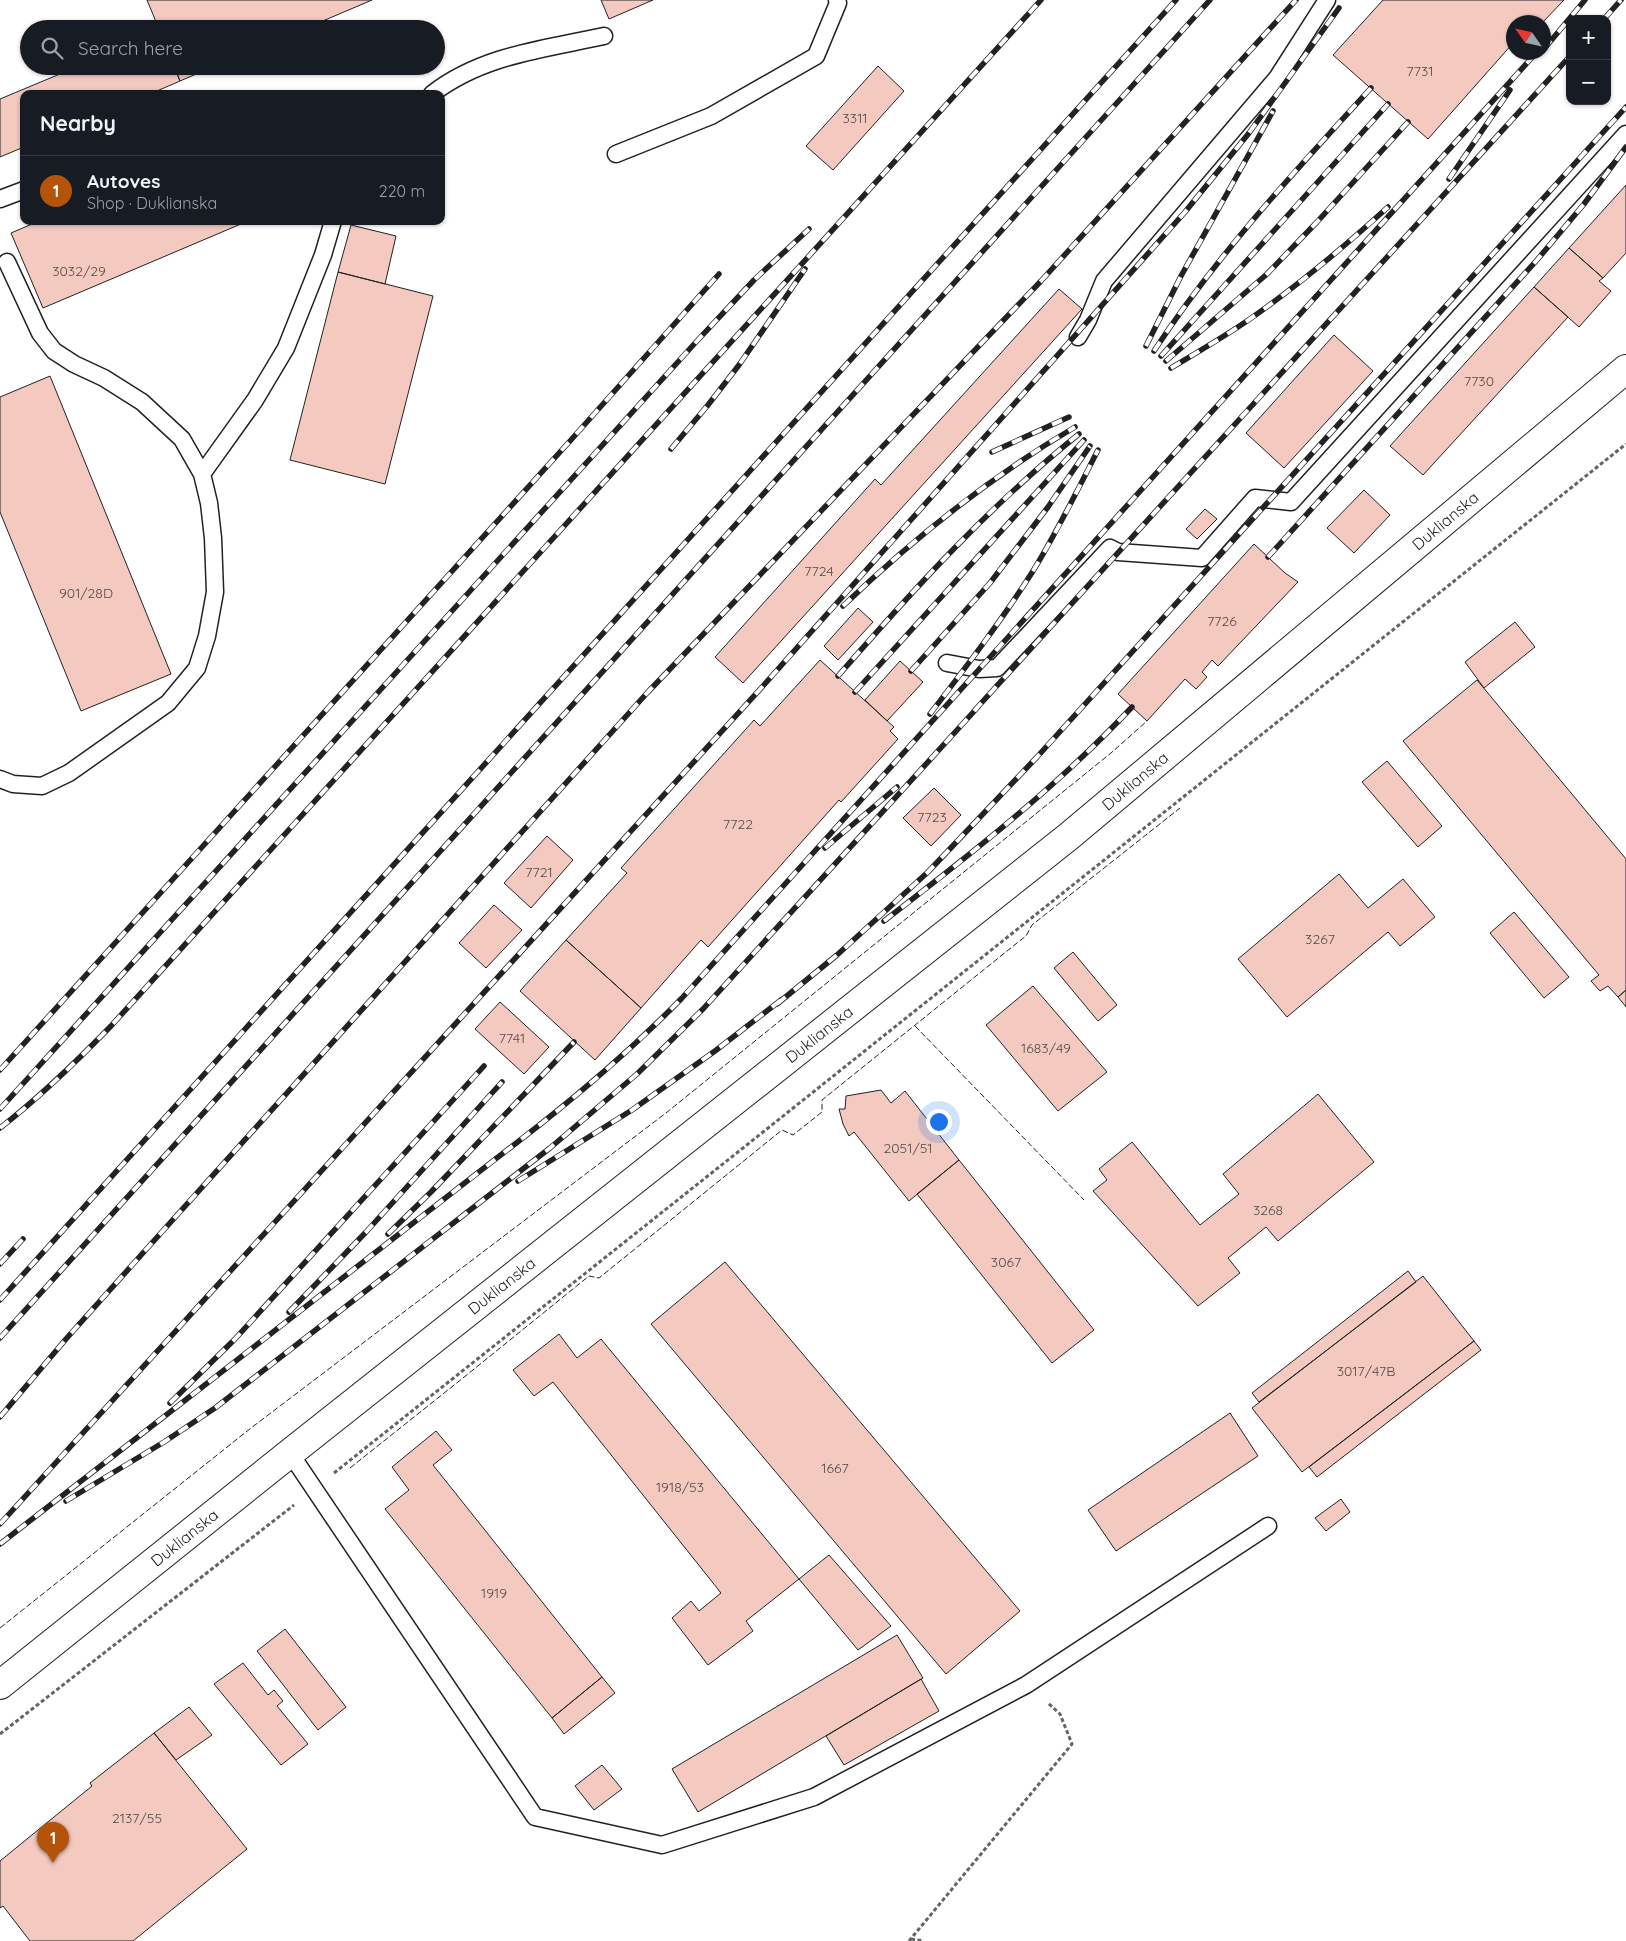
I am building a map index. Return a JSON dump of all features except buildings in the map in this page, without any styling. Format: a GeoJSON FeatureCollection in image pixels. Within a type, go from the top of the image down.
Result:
{"type":"FeatureCollection","features":[{"type":"Feature","properties":{"kind":"street","name":"Duklianska"},"geometry":{"type":"LineString","coordinates":[[0,1685],[1068,837],[1626,369]]}},
{"type":"Feature","properties":{"kind":"lane"},"geometry":{"type":"LineString","coordinates":[[616,154],[711,116],[816,56],[838,3],[836,0]]}},
{"type":"Feature","properties":{"kind":"lane"},"geometry":{"type":"LineString","coordinates":[[1078,337],[1088,320],[1104,281],[1277,78],[1327,0]]}},
{"type":"Feature","properties":{"kind":"lane"},"geometry":{"type":"LineString","coordinates":[[437,90],[450,80],[501,58],[604,36]]}},
{"type":"Feature","properties":{"kind":"lane"},"geometry":{"type":"LineString","coordinates":[[947,663],[979,669],[997,668],[1110,548],[1118,552],[1202,558],[1255,498],[1291,502],[1626,134]]}},
{"type":"Feature","properties":{"kind":"lane"},"geometry":{"type":"LineString","coordinates":[[0,199],[20,192]]}},
{"type":"Feature","properties":{"kind":"lane"},"geometry":{"type":"LineString","coordinates":[[202,474],[255,400],[286,348],[323,255],[332,225]]}},
{"type":"Feature","properties":{"kind":"lane"},"geometry":{"type":"LineString","coordinates":[[0,779],[13,784],[42,786],[69,774],[168,703],[196,668],[207,636],[215,592],[213,538],[209,503],[202,474],[182,439],[142,402],[104,378],[74,364],[54,351],[40,334],[7,262]]}},
{"type":"Feature","properties":{"kind":"lane"},"geometry":{"type":"LineString","coordinates":[[290,1453],[536,1816],[662,1844],[814,1797],[1026,1685],[1268,1526]]}},
{"type":"Feature","properties":{"kind":"path"},"geometry":{"type":"LineString","coordinates":[[0,1734],[314,1489],[1626,444]]}},
{"type":"Feature","properties":{"kind":"path"},"geometry":{"type":"LineString","coordinates":[[910,1940],[1072,1744],[1060,1714],[1026,1685]]}},
{"type":"Feature","properties":{"kind":"path"},"geometry":{"type":"LineString","coordinates":[[910,1940],[924,1941]]}},
{"type":"Feature","properties":{"kind":"railway"},"geometry":{"type":"LineString","coordinates":[[0,1128],[57,1079],[111,1026],[1041,0]]}},
{"type":"Feature","properties":{"kind":"railway"},"geometry":{"type":"LineString","coordinates":[[0,1300],[1176,0]]}},
{"type":"Feature","properties":{"kind":"railway"},"geometry":{"type":"LineString","coordinates":[[0,1338],[1210,0]]}},
{"type":"Feature","properties":{"kind":"railway"},"geometry":{"type":"LineString","coordinates":[[0,1417],[66,1339],[647,693],[1041,281],[1296,0]]}},
{"type":"Feature","properties":{"kind":"railway"},"geometry":{"type":"LineString","coordinates":[[1551,41],[1585,0]]}},
{"type":"Feature","properties":{"kind":"railway"},"geometry":{"type":"LineString","coordinates":[[1608,15],[1621,0]]}},
{"type":"Feature","properties":{"kind":"railway"},"geometry":{"type":"LineString","coordinates":[[0,1524],[763,686],[1185,212],[1249,133],[1339,8]]}},
{"type":"Feature","properties":{"kind":"railway"},"geometry":{"type":"LineString","coordinates":[[0,1544],[542,1123],[614,1063],[665,1015],[1530,60]]}},
{"type":"Feature","properties":{"kind":"railway"},"geometry":{"type":"LineString","coordinates":[[974,711],[1566,60]]}},
{"type":"Feature","properties":{"kind":"railway"},"geometry":{"type":"LineString","coordinates":[[1154,351],[1203,282],[1257,215],[1371,88]]}},
{"type":"Feature","properties":{"kind":"railway"},"geometry":{"type":"LineString","coordinates":[[1449,179],[1510,90]]}},
{"type":"Feature","properties":{"kind":"railway"},"geometry":{"type":"LineString","coordinates":[[1161,356],[1388,104]]}},
{"type":"Feature","properties":{"kind":"railway"},"geometry":{"type":"LineString","coordinates":[[777,1004],[837,955],[928,872],[1037,757],[1626,107]]}},
{"type":"Feature","properties":{"kind":"railway"},"geometry":{"type":"LineString","coordinates":[[1146,346],[1181,276],[1273,111]]}},
{"type":"Feature","properties":{"kind":"railway"},"geometry":{"type":"LineString","coordinates":[[1166,361],[1267,274],[1408,122]]}},
{"type":"Feature","properties":{"kind":"railway"},"geometry":{"type":"LineString","coordinates":[[1268,557],[1537,260],[1584,204],[1626,147]]}},
{"type":"Feature","properties":{"kind":"railway"},"geometry":{"type":"LineString","coordinates":[[1171,368],[1238,327],[1283,295],[1337,252],[1388,207]]}},
{"type":"Feature","properties":{"kind":"railway"},"geometry":{"type":"LineString","coordinates":[[0,1109],[696,342],[754,280],[809,229]]}},
{"type":"Feature","properties":{"kind":"railway"},"geometry":{"type":"LineString","coordinates":[[671,449],[739,365],[805,269]]}},
{"type":"Feature","properties":{"kind":"railway"},"geometry":{"type":"LineString","coordinates":[[0,1070],[719,274]]}},
{"type":"Feature","properties":{"kind":"railway"},"geometry":{"type":"LineString","coordinates":[[992,452],[1069,417]]}},
{"type":"Feature","properties":{"kind":"railway"},"geometry":{"type":"LineString","coordinates":[[843,606],[953,510],[1043,446],[1075,427]]}},
{"type":"Feature","properties":{"kind":"railway"},"geometry":{"type":"LineString","coordinates":[[838,676],[953,550],[1014,490],[1079,434]]}},
{"type":"Feature","properties":{"kind":"railway"},"geometry":{"type":"LineString","coordinates":[[855,692],[1084,440]]}},
{"type":"Feature","properties":{"kind":"railway"},"geometry":{"type":"LineString","coordinates":[[911,671],[990,583],[1048,507],[1090,446]]}},
{"type":"Feature","properties":{"kind":"railway"},"geometry":{"type":"LineString","coordinates":[[930,714],[996,625],[1033,571],[1059,526],[1098,450]]}},
{"type":"Feature","properties":{"kind":"railway"},"geometry":{"type":"LineString","coordinates":[[66,1501],[164,1442],[215,1408],[550,1148],[637,1074],[703,1009],[978,707]]}},
{"type":"Feature","properties":{"kind":"railway"},"geometry":{"type":"LineString","coordinates":[[884,921],[949,871],[1044,792],[1132,707]]}},
{"type":"Feature","properties":{"kind":"railway"},"geometry":{"type":"LineString","coordinates":[[825,848],[897,787]]}},
{"type":"Feature","properties":{"kind":"railway"},"geometry":{"type":"LineString","coordinates":[[518,1181],[632,1110],[715,1051],[781,1000]]}},
{"type":"Feature","properties":{"kind":"railway"},"geometry":{"type":"LineString","coordinates":[[388,1234],[431,1192],[574,1042]]}},
{"type":"Feature","properties":{"kind":"railway"},"geometry":{"type":"LineString","coordinates":[[170,1403],[235,1339],[484,1066]]}},
{"type":"Feature","properties":{"kind":"railway"},"geometry":{"type":"LineString","coordinates":[[289,1312],[366,1232],[502,1082]]}},
{"type":"Feature","properties":{"kind":"railway"},"geometry":{"type":"LineString","coordinates":[[0,1264],[23,1239]]}},
{"type":"Feature","properties":{"kind":"fence"},"geometry":{"type":"LineString","coordinates":[[0,1628],[251,1428],[666,1113],[1111,753],[1147,721]]}},
{"type":"Feature","properties":{"kind":"fence"},"geometry":{"type":"LineString","coordinates":[[350,1468],[589,1276],[599,1278],[782,1130],[793,1135],[822,1112],[822,1100],[1026,936],[1032,925],[1180,808]]}},
{"type":"Feature","properties":{"kind":"fence"},"geometry":{"type":"LineString","coordinates":[[915,1026],[1084,1200]]}},
{"type":"Feature","properties":{"kind":"place","name":"Autoves"},"geometry":{"type":"Point","coordinates":[53,1863]}}]}
